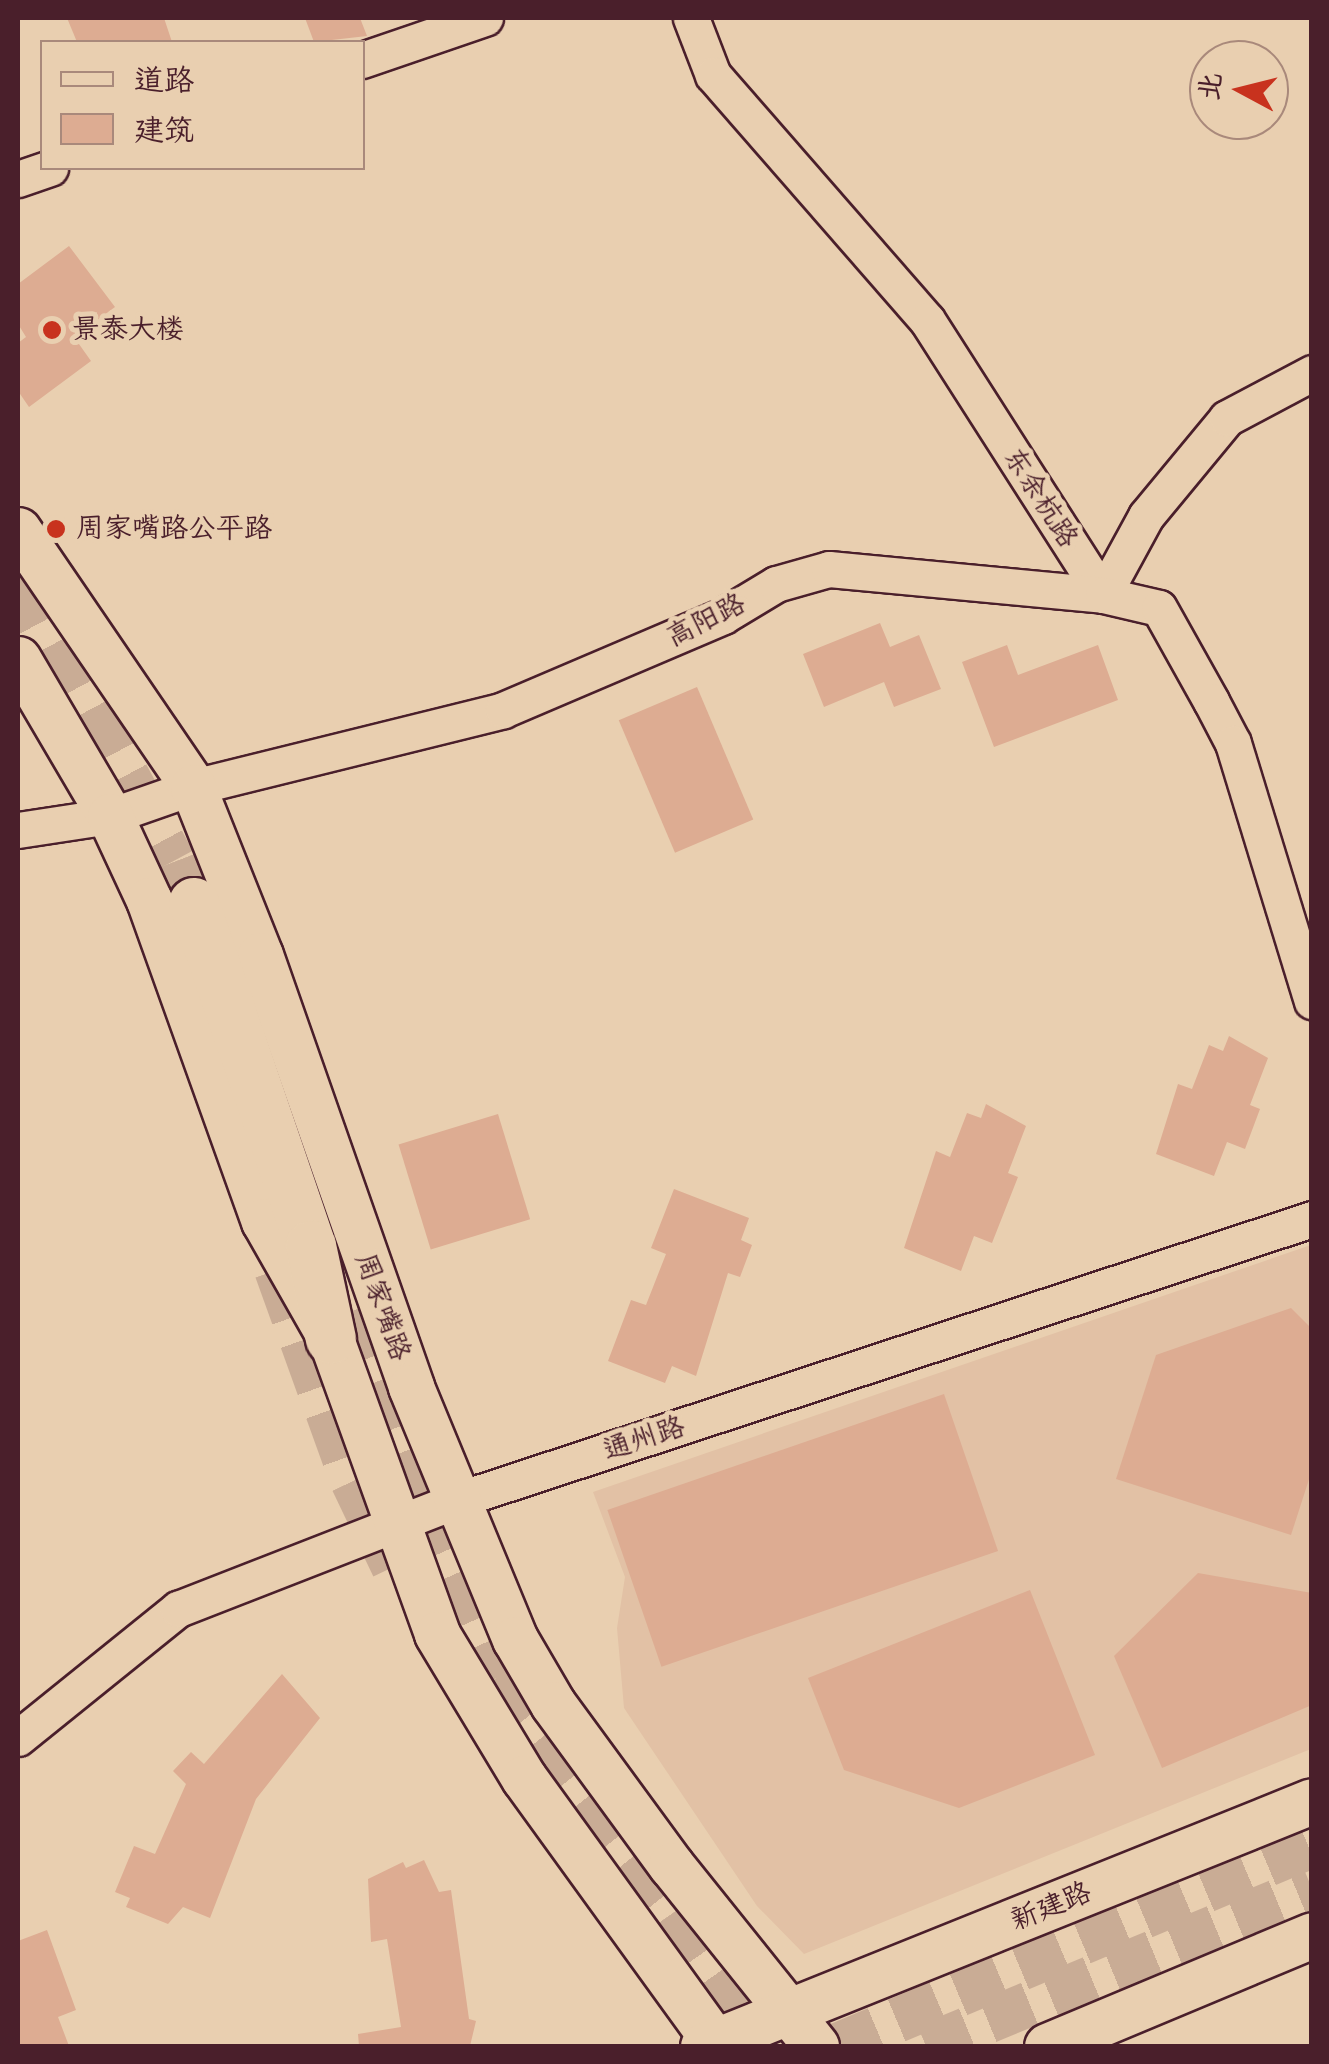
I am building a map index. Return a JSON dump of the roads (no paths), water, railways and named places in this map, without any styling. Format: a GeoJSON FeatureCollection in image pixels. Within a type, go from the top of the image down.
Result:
{"type":"FeatureCollection","features":[{"type":"Feature","properties":{"kind":"highway"},"geometry":{"type":"LineString","coordinates":[[194,903],[311,1246],[331,1338]]}},
{"type":"Feature","properties":{"kind":"main road","name":"周家嘴路"},"geometry":{"type":"LineString","coordinates":[[18,530],[193,787],[457,1500],[515,1640],[552,1704],[816,2046]]}},
{"type":"Feature","properties":{"kind":"main road"},"geometry":{"type":"LineString","coordinates":[[18,658],[110,816],[148,900],[264,1221],[331,1338],[395,1527],[437,1634],[467,1690],[711,2045]]}},
{"type":"Feature","properties":{"kind":"main road","name":"新建路"},"geometry":{"type":"LineString","coordinates":[[711,2045],[789,2010],[1312,1801]]}},
{"type":"Feature","properties":{"kind":"main road"},"geometry":{"type":"LineString","coordinates":[[1047,2046],[1312,1934]]}},
{"type":"Feature","properties":{"kind":"street"},"geometry":{"type":"LineString","coordinates":[[365,59],[485,18]]}},
{"type":"Feature","properties":{"kind":"street","name":"东余杭路"},"geometry":{"type":"LineString","coordinates":[[691,18],[713,75],[927,320],[1103,596]]}},
{"type":"Feature","properties":{"kind":"street"},"geometry":{"type":"LineString","coordinates":[[18,179],[44,170]]}},
{"type":"Feature","properties":{"kind":"street"},"geometry":{"type":"LineString","coordinates":[[1312,374],[1227,418],[1146,516],[1103,596],[1159,608],[1212,701],[1233,743],[1312,1001]]}},
{"type":"Feature","properties":{"kind":"street","name":"高阳路"},"geometry":{"type":"LineString","coordinates":[[18,830],[110,816],[193,787],[503,710],[723,616],[776,584],[829,569],[1103,596]]}},
{"type":"Feature","properties":{"kind":"street","name":"通州路"},"geometry":{"type":"LineString","coordinates":[[20,1730],[178,1609],[457,1500],[1312,1219]]}},
{"type":"Feature","properties":{"kind":"tunnel"},"geometry":{"type":"LineString","coordinates":[[18,578],[171,863],[203,946]]}},
{"type":"Feature","properties":{"kind":"tunnel"},"geometry":{"type":"LineString","coordinates":[[279,1269],[355,1480],[396,1566]]}},
{"type":"Feature","properties":{"kind":"tunnel"},"geometry":{"type":"LineString","coordinates":[[344,1314],[419,1508],[495,1679],[677,1910],[772,2046]]}},
{"type":"Feature","properties":{"kind":"tunnel"},"geometry":{"type":"LineString","coordinates":[[835,2046],[1312,1845]]}},
{"type":"Feature","properties":{"kind":"tunnel"},"geometry":{"type":"LineString","coordinates":[[926,2046],[1312,1887]]}},
{"type":"Feature","properties":{"kind":"place","name":"景泰大楼"},"geometry":{"type":"Point","coordinates":[52,330]}},
{"type":"Feature","properties":{"kind":"place","name":"周家嘴路公平路"},"geometry":{"type":"Point","coordinates":[56,529]}}]}
